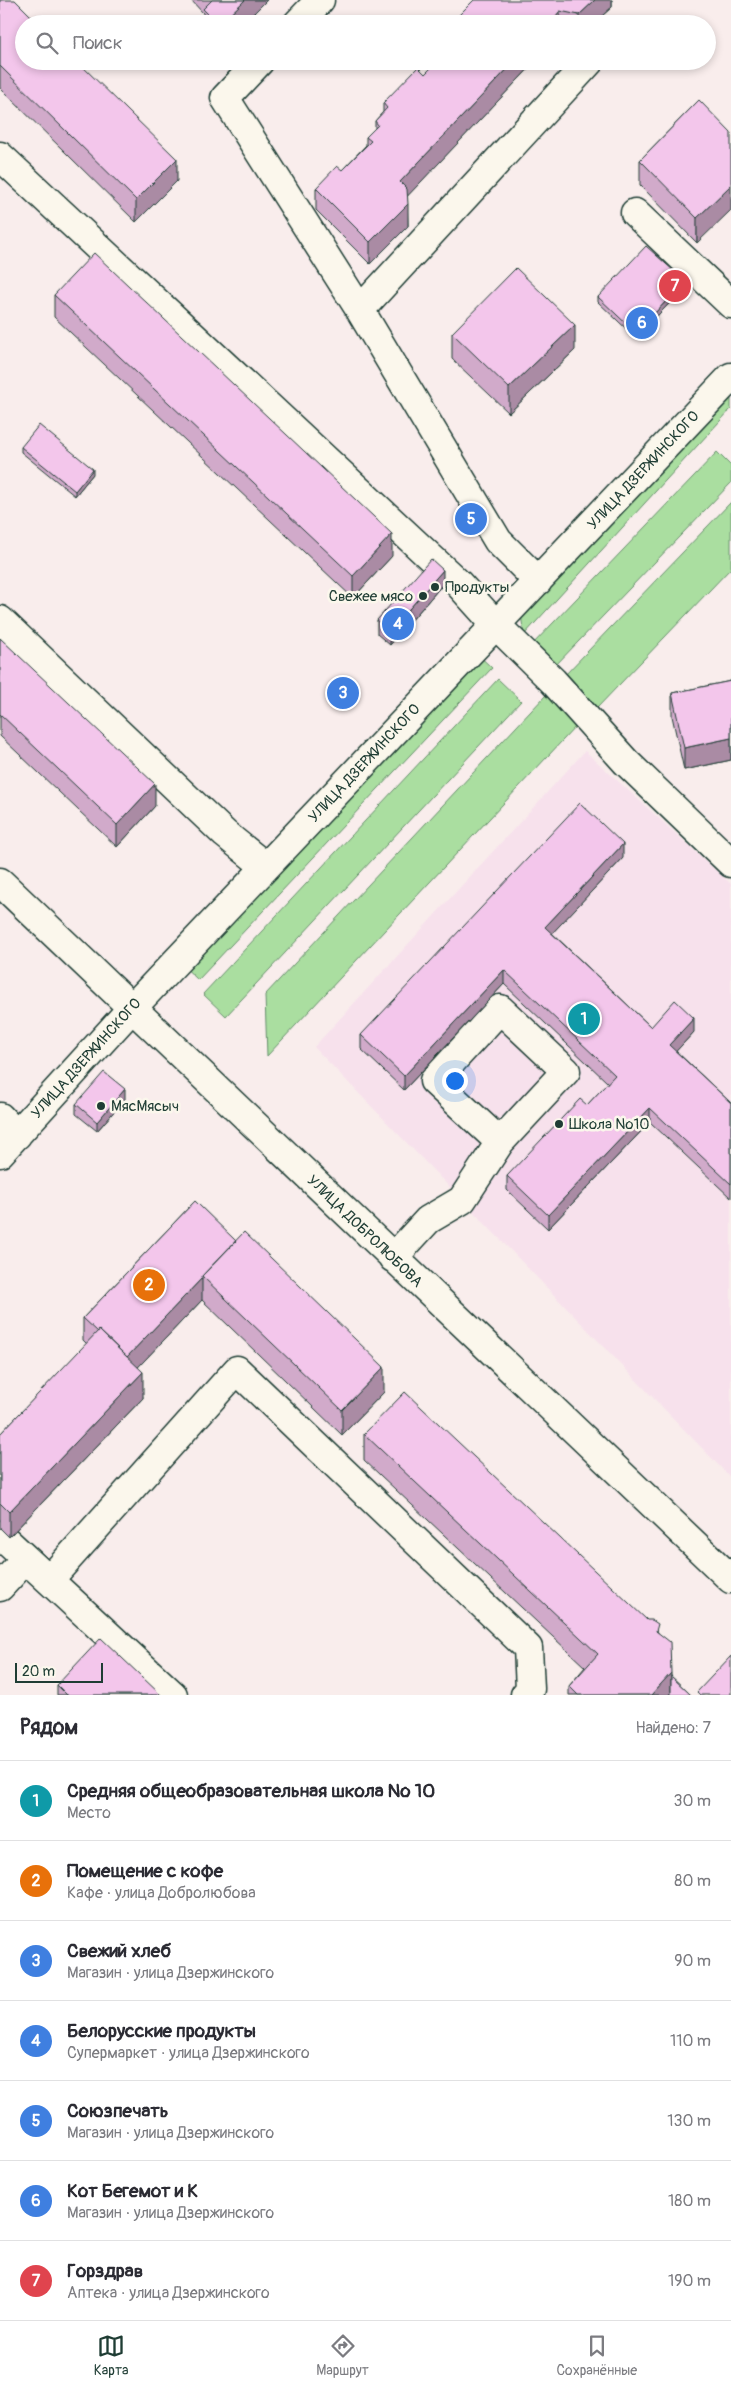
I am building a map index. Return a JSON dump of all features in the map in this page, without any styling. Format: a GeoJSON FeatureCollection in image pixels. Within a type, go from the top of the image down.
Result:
{"type":"FeatureCollection","features":[{"type":"Feature","properties":{"kind":"street"},"geometry":{"type":"LineString","coordinates":[[306,15],[320,0]]}},
{"type":"Feature","properties":{"kind":"street"},"geometry":{"type":"LineString","coordinates":[[251,70],[225,98],[360,310],[498,541],[538,581]]}},
{"type":"Feature","properties":{"kind":"street"},"geometry":{"type":"LineString","coordinates":[[360,310],[582,70]]}},
{"type":"Feature","properties":{"kind":"street"},"geometry":{"type":"LineString","coordinates":[[0,156],[446,572],[553,681],[626,762],[731,863]]}},
{"type":"Feature","properties":{"kind":"street"},"geometry":{"type":"LineString","coordinates":[[636,213],[731,304]]}},
{"type":"Feature","properties":{"kind":"street","name":"УЛИЦА ДЗЕРЖИНСКОГО"},"geometry":{"type":"LineString","coordinates":[[6,1135],[132,1008],[731,377]]}},
{"type":"Feature","properties":{"kind":"street"},"geometry":{"type":"LineString","coordinates":[[0,620],[225,834],[266,867]]}},
{"type":"Feature","properties":{"kind":"street","name":"УЛИЦА ДОБРОЛЮБОВА"},"geometry":{"type":"LineString","coordinates":[[3,890],[132,1008],[731,1579]]}},
{"type":"Feature","properties":{"kind":"street"},"geometry":{"type":"LineString","coordinates":[[393,1258],[428,1220],[462,1200],[500,1142],[566,1070],[500,1009],[434,1081],[500,1142]]}},
{"type":"Feature","properties":{"kind":"street"},"geometry":{"type":"LineString","coordinates":[[49,1580],[237,1370],[528,1648],[530,1689],[525,1695]]}},
{"type":"Feature","properties":{"kind":"street"},"geometry":{"type":"LineString","coordinates":[[0,1535],[174,1695]]}},
{"type":"Feature","properties":{"kind":"street"},"geometry":{"type":"LineString","coordinates":[[0,1587],[26,1559]]}},
{"type":"Feature","properties":{"kind":"shaded area","name":"Школа №10"},"geometry":{"type":"Polygon","coordinates":[[[585,751],[731,884],[731,1478],[314,1047],[585,751]]]}},
{"type":"Feature","properties":{"kind":"green space"},"geometry":{"type":"Polygon","coordinates":[[[731,377],[731,409],[524,635],[520,608],[731,377]]]}},
{"type":"Feature","properties":{"kind":"green space"},"geometry":{"type":"Polygon","coordinates":[[[717,452],[731,466],[731,483],[553,668],[531,646],[717,452]]]}},
{"type":"Feature","properties":{"kind":"green space"},"geometry":{"type":"Polygon","coordinates":[[[731,502],[731,568],[596,709],[563,677],[731,502]]]}},
{"type":"Feature","properties":{"kind":"green space"},"geometry":{"type":"Polygon","coordinates":[[[472,649],[492,668],[198,980],[178,961],[472,649]]]}},
{"type":"Feature","properties":{"kind":"green space"},"geometry":{"type":"Polygon","coordinates":[[[498,679],[521,701],[226,1016],[203,994],[498,679]]]}},
{"type":"Feature","properties":{"kind":"green space"},"geometry":{"type":"Polygon","coordinates":[[[546,695],[577,725],[267,1056],[265,995],[546,695]]]}},
{"type":"Feature","properties":{"kind":"building"},"geometry":{"type":"Polygon","coordinates":[[[0,0],[15,0],[30,15],[15,15],[15,70],[86,70],[177,159],[136,200],[0,66],[0,0]]]}},
{"type":"Feature","properties":{"kind":"building"},"geometry":{"type":"Polygon","coordinates":[[[212,0],[245,0],[229,15],[209,15],[203,9],[212,0]]]}},
{"type":"Feature","properties":{"kind":"building"},"geometry":{"type":"Polygon","coordinates":[[[474,0],[595,0],[579,15],[560,11],[557,15],[459,15],[474,0]]]}},
{"type":"Feature","properties":{"kind":"building"},"geometry":{"type":"Polygon","coordinates":[[[415,70],[421,70],[425,74],[429,70],[506,70],[400,182],[407,189],[408,204],[370,242],[316,188],[337,166],[342,170],[371,141],[366,137],[378,125],[375,121],[387,108],[383,103],[415,70]]]}},
{"type":"Feature","properties":{"kind":"building"},"geometry":{"type":"Polygon","coordinates":[[[699,100],[731,133],[731,185],[697,218],[640,160],[699,100]]]}},
{"type":"Feature","properties":{"kind":"building"},"geometry":{"type":"Polygon","coordinates":[[[646,246],[685,281],[636,333],[598,297],[646,246]]]}},
{"type":"Feature","properties":{"kind":"building"},"geometry":{"type":"Polygon","coordinates":[[[94,253],[392,534],[353,576],[54,295],[94,253]]]}},
{"type":"Feature","properties":{"kind":"building"},"geometry":{"type":"Polygon","coordinates":[[[516,268],[575,325],[509,388],[452,333],[516,268]]]}},
{"type":"Feature","properties":{"kind":"building"},"geometry":{"type":"Polygon","coordinates":[[[39,425],[93,469],[75,491],[21,447],[39,425]]]}},
{"type":"Feature","properties":{"kind":"building"},"geometry":{"type":"Polygon","coordinates":[[[431,559],[443,570],[390,631],[377,620],[431,559]]]}},
{"type":"Feature","properties":{"kind":"building"},"geometry":{"type":"Polygon","coordinates":[[[0,638],[155,784],[117,825],[0,714],[0,638]]]}},
{"type":"Feature","properties":{"kind":"building"},"geometry":{"type":"Polygon","coordinates":[[[731,681],[731,738],[684,748],[672,693],[731,681]]]}},
{"type":"Feature","properties":{"kind":"building"},"geometry":{"type":"Polygon","coordinates":[[[580,803],[623,844],[545,927],[651,1027],[675,1000],[694,1018],[669,1045],[731,1103],[731,1184],[650,1108],[548,1215],[507,1176],[580,1099],[587,1105],[615,1075],[504,970],[404,1076],[361,1035],[580,803]]]}},
{"type":"Feature","properties":{"kind":"building","name":"МясМясыч"},"geometry":{"type":"Polygon","coordinates":[[[104,1072],[125,1089],[97,1122],[76,1104],[104,1072]]]}},
{"type":"Feature","properties":{"kind":"building"},"geometry":{"type":"Polygon","coordinates":[[[195,1201],[236,1241],[127,1357],[99,1330],[98,1332],[83,1318],[195,1201]]]}},
{"type":"Feature","properties":{"kind":"building"},"geometry":{"type":"Polygon","coordinates":[[[244,1232],[384,1367],[342,1410],[202,1276],[244,1232]]]}},
{"type":"Feature","properties":{"kind":"building"},"geometry":{"type":"Polygon","coordinates":[[[99,1330],[143,1372],[9,1512],[0,1503],[0,1434],[99,1330]]]}},
{"type":"Feature","properties":{"kind":"building"},"geometry":{"type":"Polygon","coordinates":[[[405,1392],[647,1620],[652,1620],[658,1624],[656,1631],[670,1642],[671,1673],[651,1695],[578,1695],[569,1686],[598,1654],[364,1434],[405,1392]]]}},
{"type":"Feature","properties":{"kind":"building"},"geometry":{"type":"Polygon","coordinates":[[[101,1638],[161,1695],[67,1695],[57,1685],[101,1638]]]}},
{"type":"Feature","properties":{"kind":"building"},"geometry":{"type":"Polygon","coordinates":[[[731,1656],[731,1695],[700,1695],[697,1692],[731,1656]]]}},
{"type":"Feature","properties":{"kind":"building"},"geometry":{"type":"Polygon","coordinates":[[[671,1676],[691,1695],[670,1695],[671,1676]]]}},
{"type":"Feature","properties":{"kind":"place","name":"Горздрав"},"geometry":{"type":"Point","coordinates":[675,286]}},
{"type":"Feature","properties":{"kind":"place","name":"Кот Бегемот и К"},"geometry":{"type":"Point","coordinates":[642,323]}},
{"type":"Feature","properties":{"kind":"place","name":"Союзпечать"},"geometry":{"type":"Point","coordinates":[471,519]}},
{"type":"Feature","properties":{"kind":"place","name":"Продукты"},"geometry":{"type":"Point","coordinates":[435,587]}},
{"type":"Feature","properties":{"kind":"place","name":"Свежее мясо"},"geometry":{"type":"Point","coordinates":[423,596]}},
{"type":"Feature","properties":{"kind":"place","name":"Белорусские продукты"},"geometry":{"type":"Point","coordinates":[398,624]}},
{"type":"Feature","properties":{"kind":"place","name":"Свежий хлеб"},"geometry":{"type":"Point","coordinates":[343,693]}},
{"type":"Feature","properties":{"kind":"place","name":"Средняя общеобразовательная школа № 10"},"geometry":{"type":"Point","coordinates":[584,1019]}},
{"type":"Feature","properties":{"kind":"place","name":"МясМясыч"},"geometry":{"type":"Point","coordinates":[101,1106]}},
{"type":"Feature","properties":{"kind":"place","name":"Школа №10"},"geometry":{"type":"Point","coordinates":[559,1124]}},
{"type":"Feature","properties":{"kind":"place","name":"Помещение с кофе"},"geometry":{"type":"Point","coordinates":[149,1285]}}]}
